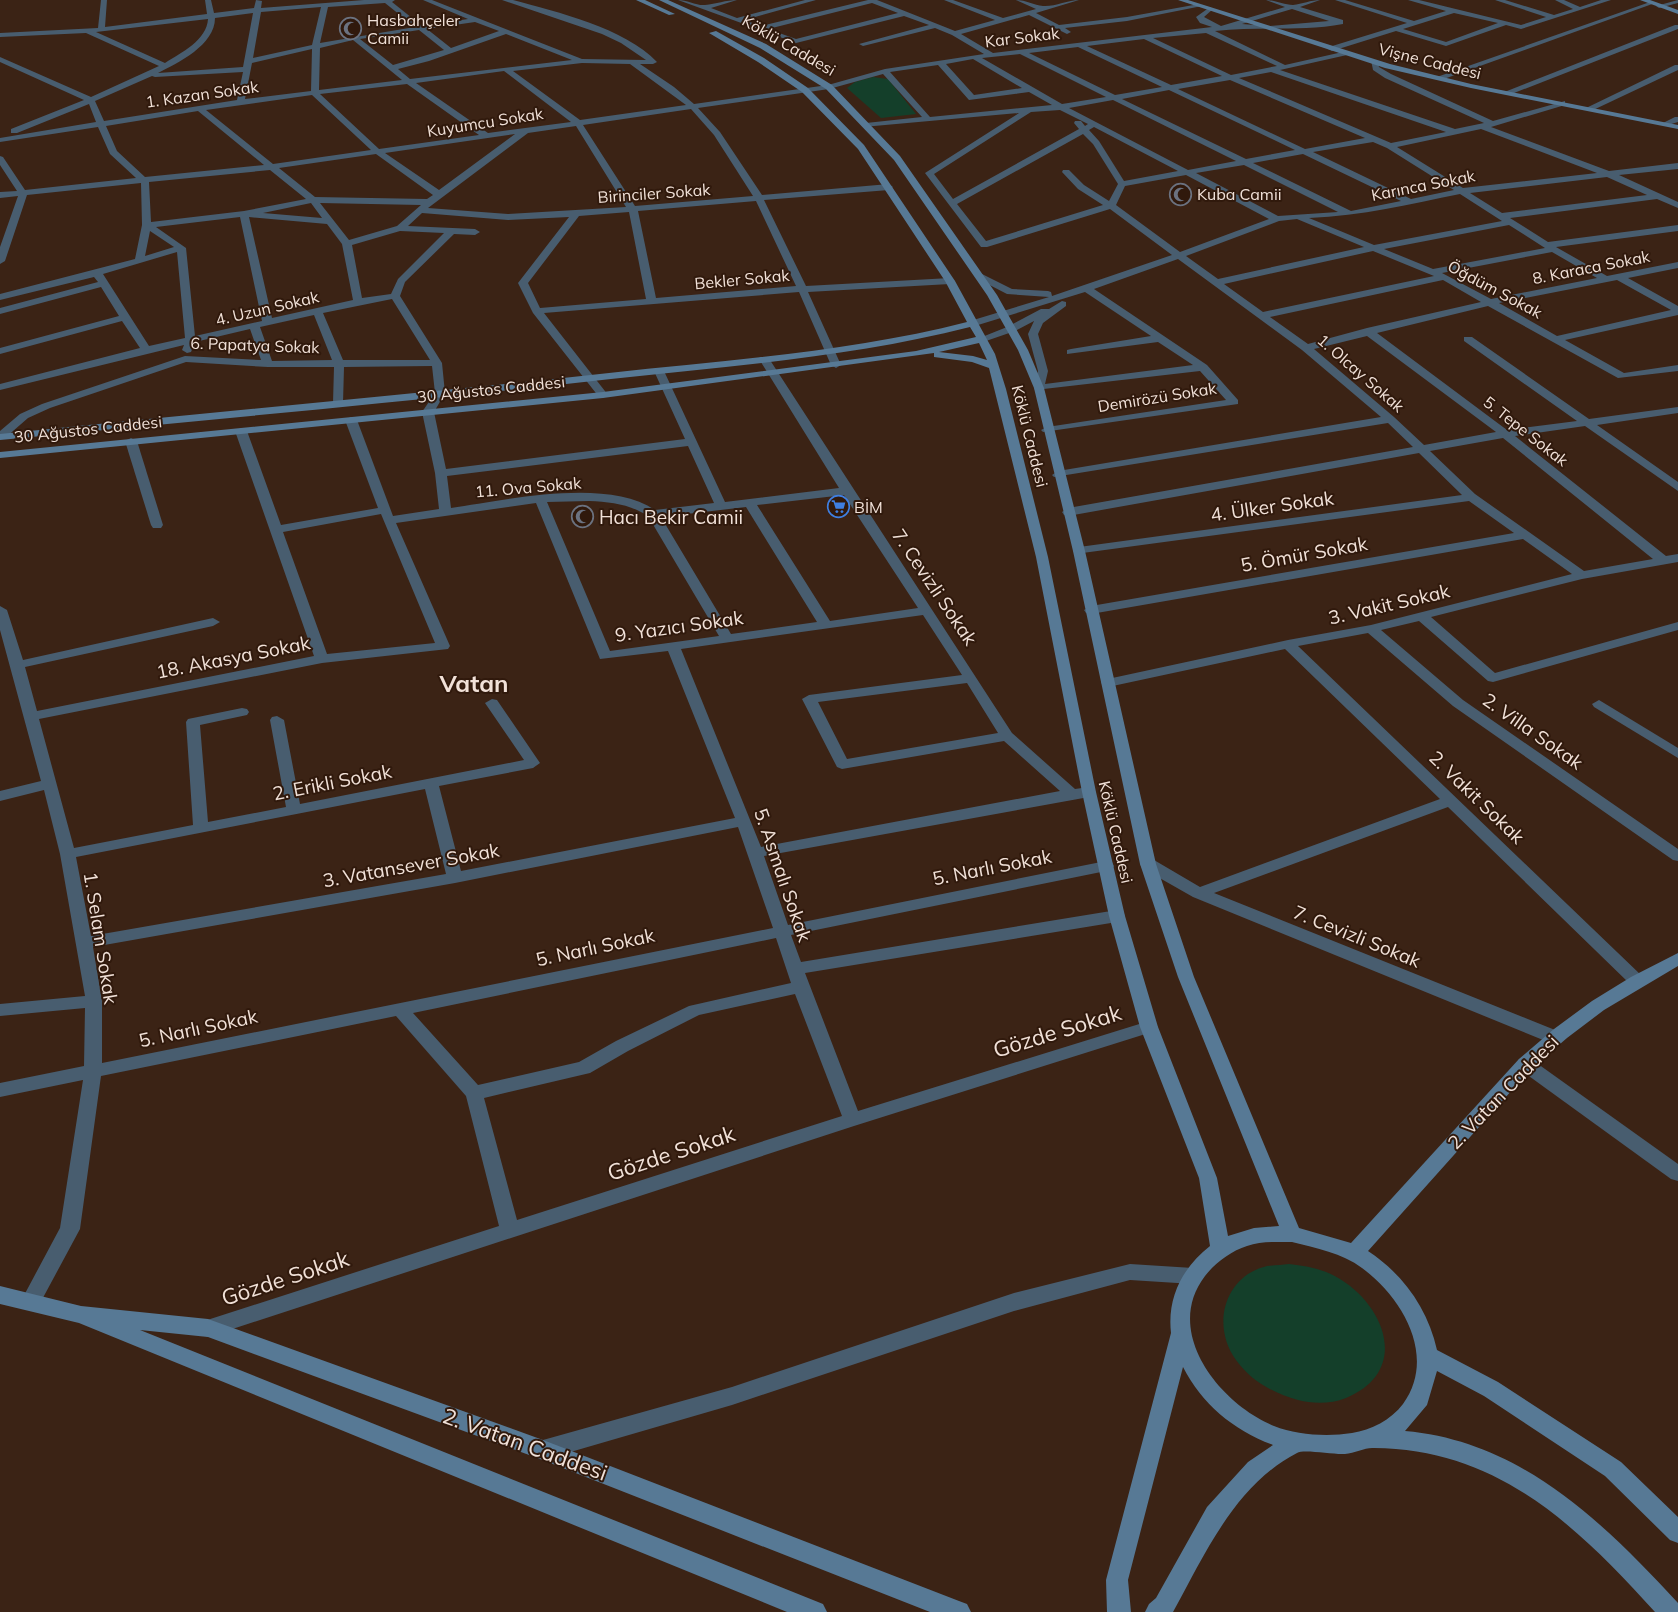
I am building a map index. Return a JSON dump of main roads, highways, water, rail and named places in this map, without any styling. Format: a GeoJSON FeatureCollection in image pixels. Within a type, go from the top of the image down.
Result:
{"type":"FeatureCollection","features":[{"type":"Feature","properties":{"kind":"main road","name":"Köklü Caddesi"},"geometry":{"type":"LineString","coordinates":[[640,0],[734,44],[805,90],[861,147],[964,304],[982,339],[994,366],[1042,557],[1089,792],[1117,916],[1149,1027],[1208,1178],[1220,1248]]}},
{"type":"Feature","properties":{"kind":"main road","name":"Köklü Caddesi"},"geometry":{"type":"LineString","coordinates":[[662,0],[763,46],[829,87],[897,158],[979,276],[1024,350],[1039,388],[1047,430],[1079,551],[1148,864],[1186,977],[1292,1234]]}},
{"type":"Feature","properties":{"kind":"main road","name":"Vişne Caddesi"},"geometry":{"type":"LineString","coordinates":[[1181,0],[1374,62],[1506,93],[1678,127]]}},
{"type":"Feature","properties":{"kind":"main road"},"geometry":{"type":"LineString","coordinates":[[1643,0],[1678,12]]}},
{"type":"Feature","properties":{"kind":"main road"},"geometry":{"type":"LineString","coordinates":[[906,340],[954,320],[964,304]]}},
{"type":"Feature","properties":{"kind":"main road","name":"30 Ağustos Caddesi"},"geometry":{"type":"LineString","coordinates":[[0,436],[591,378],[764,359],[906,340],[974,323]]}},
{"type":"Feature","properties":{"kind":"main road","name":"30 Ağustos Caddesi"},"geometry":{"type":"LineString","coordinates":[[0,454],[603,395],[916,354],[982,339]]}},
{"type":"Feature","properties":{"kind":"main road"},"geometry":{"type":"LineString","coordinates":[[916,354],[973,359],[994,366]]}},
{"type":"Feature","properties":{"kind":"main road","name":"2. Vatan Caddesi"},"geometry":{"type":"LineString","coordinates":[[1353,1254],[1526,1064],[1554,1037],[1636,980],[1678,959]]}},
{"type":"Feature","properties":{"kind":"main road"},"geometry":{"type":"LineString","coordinates":[[1119,1612],[1117,1580],[1181,1334],[1182,1300],[1195,1270],[1220,1248],[1254,1236],[1292,1234],[1331,1243],[1353,1254],[1368,1262],[1399,1289],[1420,1322],[1428,1356],[1423,1390],[1405,1418],[1375,1438]]}},
{"type":"Feature","properties":{"kind":"main road","name":"2. Vatan Caddesi"},"geometry":{"type":"LineString","coordinates":[[0,1295],[31,1301],[81,1315],[814,1612]]}},
{"type":"Feature","properties":{"kind":"main road","name":"2. Vatan Caddesi"},"geometry":{"type":"LineString","coordinates":[[81,1315],[208,1328],[543,1450],[959,1612]]}},
{"type":"Feature","properties":{"kind":"main road"},"geometry":{"type":"LineString","coordinates":[[1181,1334],[1194,1370],[1219,1401],[1254,1427],[1295,1442],[1337,1446],[1375,1438],[1444,1446],[1514,1472],[1572,1513],[1629,1566],[1671,1612]]}},
{"type":"Feature","properties":{"kind":"main road"},"geometry":{"type":"LineString","coordinates":[[1428,1356],[1491,1389],[1613,1469],[1678,1532]]}},
{"type":"Feature","properties":{"kind":"main road"},"geometry":{"type":"LineString","coordinates":[[1157,1612],[1164,1606],[1215,1514],[1256,1469],[1295,1442]]}},
{"type":"Feature","properties":{"kind":"place","name":"Hasbahçeler Camii"},"geometry":{"type":"Point","coordinates":[351,29]}},
{"type":"Feature","properties":{"kind":"place","name":"Kuba Camii"},"geometry":{"type":"Point","coordinates":[1181,194]}},
{"type":"Feature","properties":{"kind":"place","name":"BİM"},"geometry":{"type":"Point","coordinates":[838,507]}},
{"type":"Feature","properties":{"kind":"place","name":"Hacı Bekir Camii"},"geometry":{"type":"Point","coordinates":[583,517]}},
{"type":"Feature","properties":{"kind":"district","name":"Vatan"},"geometry":{"type":"Point","coordinates":[474,683]}}]}
